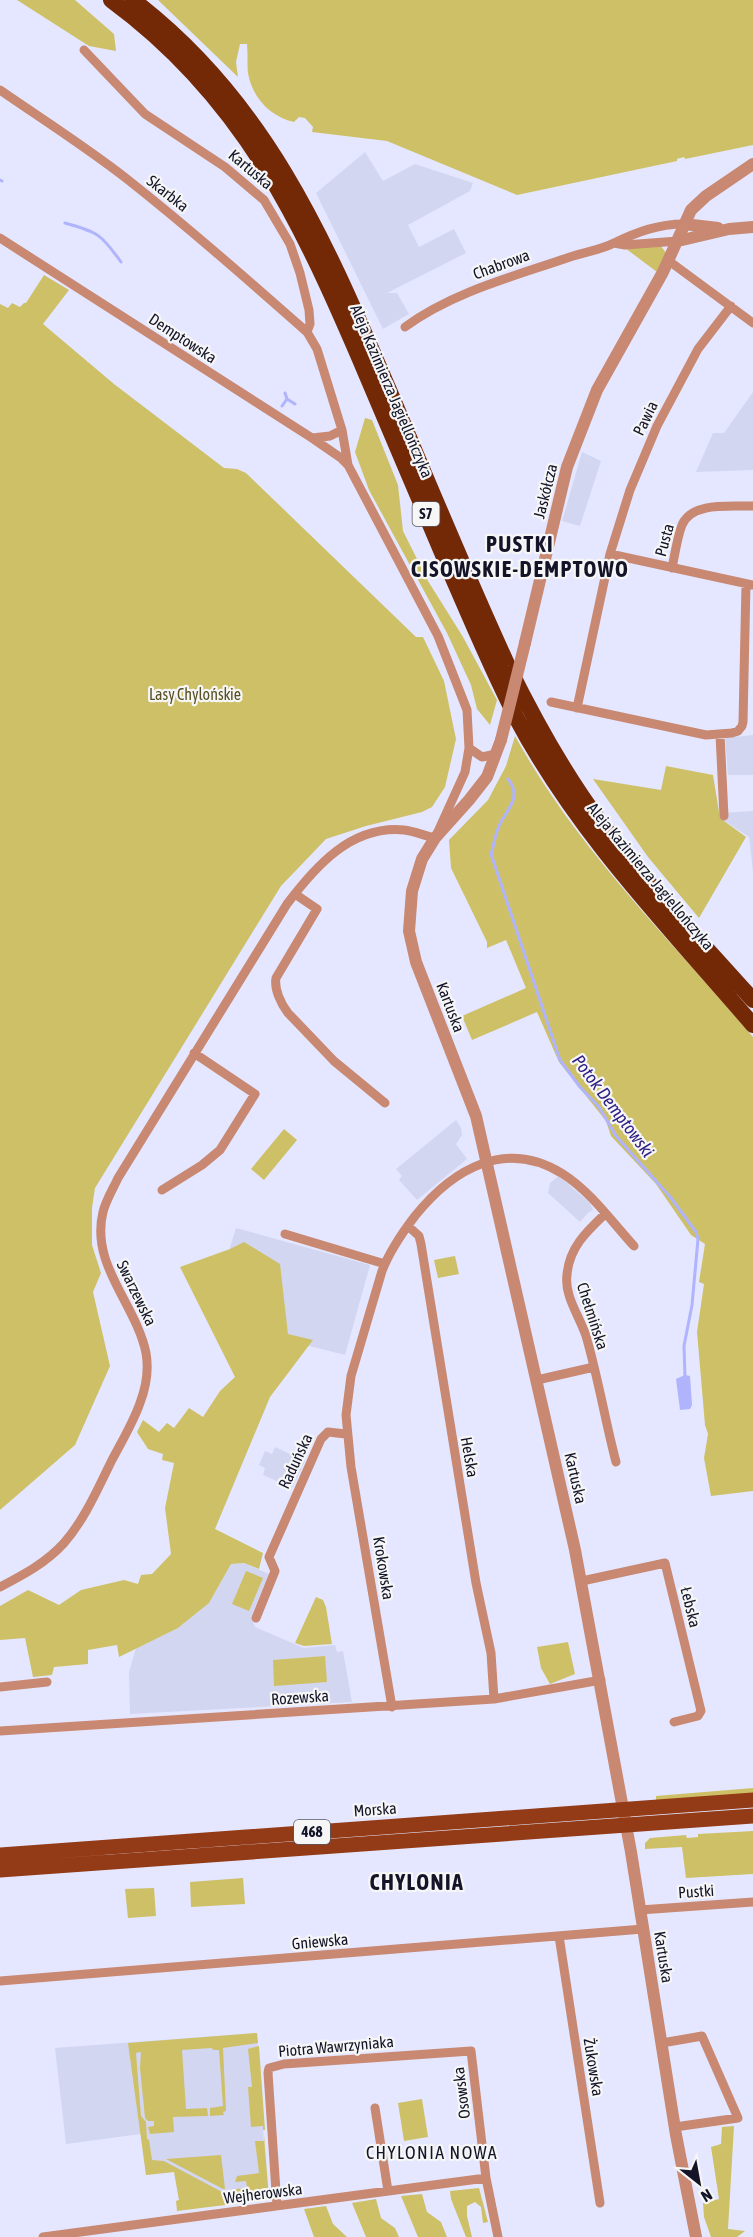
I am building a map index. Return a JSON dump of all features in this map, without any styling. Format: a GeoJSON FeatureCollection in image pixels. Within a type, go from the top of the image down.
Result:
{"type":"FeatureCollection","features":[{"type":"Feature","properties":{"kind":"highway","name":"Aleja Kazimierza Jagiellończyka"},"geometry":{"type":"LineString","coordinates":[[111,0],[161,41],[191,70],[224,108],[260,158],[301,230],[354,345],[497,679],[535,750],[582,823],[616,866],[753,1024]]}},
{"type":"Feature","properties":{"kind":"highway","name":"Aleja Kazimierza Jagiellończyka"},"geometry":{"type":"LineString","coordinates":[[133,0],[197,55],[244,109],[277,158],[309,216],[351,302],[491,629],[531,713],[568,776],[601,824],[753,1000]]}},
{"type":"Feature","properties":{"kind":"highway"},"geometry":{"type":"LineString","coordinates":[[716,959],[753,985]]}},
{"type":"Feature","properties":{"kind":"main road","name":"Morska"},"geometry":{"type":"LineString","coordinates":[[0,1870],[625,1818],[753,1800]]}},
{"type":"Feature","properties":{"kind":"main road","name":"Morska"},"geometry":{"type":"LineString","coordinates":[[0,1855],[625,1818],[753,1816]]}},
{"type":"Feature","properties":{"kind":"street","name":"Kartuska"},"geometry":{"type":"LineString","coordinates":[[84,50],[145,114],[225,167],[264,200],[290,244],[309,310],[310,324],[307,332],[317,349],[342,430],[348,465],[438,636],[467,710],[469,748],[465,772],[415,876],[410,907],[411,942],[416,962],[476,1116],[582,1581],[625,1818],[675,2127],[696,2237]]}},
{"type":"Feature","properties":{"kind":"street","name":"Skarbka"},"geometry":{"type":"LineString","coordinates":[[0,90],[125,177],[200,238],[307,332]]}},
{"type":"Feature","properties":{"kind":"street","name":"Jaskółcza"},"geometry":{"type":"LineString","coordinates":[[435,838],[487,777],[496,754],[567,467],[582,425],[602,381],[669,261],[691,210],[698,202],[753,164]]}},
{"type":"Feature","properties":{"kind":"street","name":"Chabrowa"},"geometry":{"type":"LineString","coordinates":[[405,327],[417,318],[484,287],[614,243],[647,229],[664,224],[684,224],[729,229]]}},
{"type":"Feature","properties":{"kind":"street","name":"Chabrowa"},"geometry":{"type":"LineString","coordinates":[[614,243],[625,245],[678,242],[729,229],[753,227]]}},
{"type":"Feature","properties":{"kind":"street","name":"Demptowska"},"geometry":{"type":"LineString","coordinates":[[0,238],[312,438],[348,465]]}},
{"type":"Feature","properties":{"kind":"street"},"geometry":{"type":"LineString","coordinates":[[669,261],[753,323]]}},
{"type":"Feature","properties":{"kind":"street","name":"Pawia"},"geometry":{"type":"LineString","coordinates":[[577,708],[610,554],[630,490],[657,426],[698,349],[731,306]]}},
{"type":"Feature","properties":{"kind":"street"},"geometry":{"type":"LineString","coordinates":[[312,438],[330,436],[342,430]]}},
{"type":"Feature","properties":{"kind":"street","name":"Pusta"},"geometry":{"type":"LineString","coordinates":[[672,568],[681,526],[690,515],[702,509],[753,506]]}},
{"type":"Feature","properties":{"kind":"street"},"geometry":{"type":"LineString","coordinates":[[551,702],[706,735],[732,733],[742,726],[750,584],[610,554]]}},
{"type":"Feature","properties":{"kind":"street"},"geometry":{"type":"LineString","coordinates":[[720,735],[724,816]]}},
{"type":"Feature","properties":{"kind":"street"},"geometry":{"type":"LineString","coordinates":[[469,748],[482,757],[496,754]]}},
{"type":"Feature","properties":{"kind":"street","name":"Swarzewska"},"geometry":{"type":"LineString","coordinates":[[0,1587],[46,1560],[73,1532],[141,1401],[146,1382],[147,1356],[138,1325],[112,1278],[104,1258],[101,1227],[103,1212],[118,1178],[295,894],[324,860],[362,837],[386,831],[399,830],[435,838]]}},
{"type":"Feature","properties":{"kind":"street"},"geometry":{"type":"LineString","coordinates":[[295,894],[317,909],[276,978],[275,984],[282,1003],[288,1013],[334,1061],[386,1103]]}},
{"type":"Feature","properties":{"kind":"street"},"geometry":{"type":"LineString","coordinates":[[162,1190],[202,1165],[220,1150],[255,1094],[194,1053]]}},
{"type":"Feature","properties":{"kind":"street"},"geometry":{"type":"LineString","coordinates":[[346,1434],[349,1385],[385,1264],[408,1226],[436,1192],[451,1179],[472,1166],[488,1162],[511,1158],[537,1163],[553,1169],[580,1188],[634,1246]]}},
{"type":"Feature","properties":{"kind":"street","name":"Chełmińska"},"geometry":{"type":"LineString","coordinates":[[605,1214],[574,1248],[566,1280],[594,1367],[616,1462]]}},
{"type":"Feature","properties":{"kind":"street","name":"Helska"},"geometry":{"type":"LineString","coordinates":[[408,1226],[419,1236],[421,1244],[476,1583],[491,1653],[494,1699]]}},
{"type":"Feature","properties":{"kind":"street"},"geometry":{"type":"LineString","coordinates":[[285,1234],[385,1264]]}},
{"type":"Feature","properties":{"kind":"street","name":"Chełmińska"},"geometry":{"type":"LineString","coordinates":[[537,1380],[594,1367]]}},
{"type":"Feature","properties":{"kind":"street","name":"Raduńska"},"geometry":{"type":"LineString","coordinates":[[256,1618],[275,1571],[269,1557],[321,1439],[328,1432],[346,1434]]}},
{"type":"Feature","properties":{"kind":"street","name":"Krokowska"},"geometry":{"type":"LineString","coordinates":[[346,1434],[392,1707]]}},
{"type":"Feature","properties":{"kind":"street","name":"Łebska"},"geometry":{"type":"LineString","coordinates":[[582,1581],[665,1563],[701,1711],[698,1716],[674,1722]]}},
{"type":"Feature","properties":{"kind":"street","name":"Rozewska"},"geometry":{"type":"LineString","coordinates":[[0,1731],[494,1699],[601,1680]]}},
{"type":"Feature","properties":{"kind":"street"},"geometry":{"type":"LineString","coordinates":[[0,1687],[47,1682]]}},
{"type":"Feature","properties":{"kind":"street","name":"Pustki"},"geometry":{"type":"LineString","coordinates":[[640,1910],[753,1902]]}},
{"type":"Feature","properties":{"kind":"street","name":"Gniewska"},"geometry":{"type":"LineString","coordinates":[[0,1981],[643,1929]]}},
{"type":"Feature","properties":{"kind":"street","name":"Żukowska"},"geometry":{"type":"LineString","coordinates":[[560,1936],[600,2203]]}},
{"type":"Feature","properties":{"kind":"street"},"geometry":{"type":"LineString","coordinates":[[662,2043],[702,2036],[738,2118],[675,2127]]}},
{"type":"Feature","properties":{"kind":"street","name":"Osowska"},"geometry":{"type":"LineString","coordinates":[[471,2051],[486,2178],[498,2237]]}},
{"type":"Feature","properties":{"kind":"street","name":"Piotra Wawrzyniaka"},"geometry":{"type":"LineString","coordinates":[[277,2206],[268,2073],[270,2068],[284,2064],[471,2051]]}},
{"type":"Feature","properties":{"kind":"street"},"geometry":{"type":"LineString","coordinates":[[375,2108],[388,2191]]}},
{"type":"Feature","properties":{"kind":"street","name":"Wejherowska"},"geometry":{"type":"LineString","coordinates":[[43,2237],[486,2178]]}},
{"type":"Feature","properties":{"kind":"shaded area"},"geometry":{"type":"Polygon","coordinates":[[[365,152],[383,181],[415,164],[473,183],[470,191],[408,225],[419,247],[454,229],[466,253],[387,293],[397,293],[409,314],[383,329],[316,193],[365,152]]]}},
{"type":"Feature","properties":{"kind":"shaded area"},"geometry":{"type":"Polygon","coordinates":[[[753,392],[753,470],[696,472],[713,433],[724,433],[753,392]]]}},
{"type":"Feature","properties":{"kind":"shaded area"},"geometry":{"type":"Polygon","coordinates":[[[582,452],[601,461],[580,526],[562,521],[582,452]]]}},
{"type":"Feature","properties":{"kind":"shaded area"},"geometry":{"type":"Polygon","coordinates":[[[753,735],[753,775],[728,775],[725,738],[753,735]]]}},
{"type":"Feature","properties":{"kind":"shaded area"},"geometry":{"type":"Polygon","coordinates":[[[753,811],[753,872],[749,837],[720,818],[719,813],[753,811]]]}},
{"type":"Feature","properties":{"kind":"shaded area"},"geometry":{"type":"Polygon","coordinates":[[[456,1120],[462,1135],[456,1144],[467,1159],[417,1200],[399,1180],[402,1176],[396,1169],[456,1120]]]}},
{"type":"Feature","properties":{"kind":"shaded area"},"geometry":{"type":"Polygon","coordinates":[[[559,1176],[590,1203],[593,1210],[580,1222],[548,1193],[550,1183],[559,1176]]]}},
{"type":"Feature","properties":{"kind":"shaded area"},"geometry":{"type":"Polygon","coordinates":[[[236,1228],[370,1265],[345,1355],[207,1320],[236,1228]]]}},
{"type":"Feature","properties":{"kind":"shaded area"},"geometry":{"type":"Polygon","coordinates":[[[275,1447],[305,1461],[292,1488],[263,1475],[265,1468],[259,1465],[265,1451],[272,1454],[275,1447]]]}},
{"type":"Feature","properties":{"kind":"shaded area"},"geometry":{"type":"Polygon","coordinates":[[[244,1563],[269,1574],[251,1617],[255,1627],[304,1648],[335,1645],[337,1652],[343,1651],[352,1702],[130,1714],[129,1672],[136,1648],[178,1628],[209,1603],[231,1564],[244,1563]]]}},
{"type":"Feature","properties":{"kind":"shaded area"},"geometry":{"type":"Polygon","coordinates":[[[257,2033],[267,2192],[180,2205],[174,2172],[146,2175],[141,2134],[66,2144],[55,2048],[257,2033]]]}},
{"type":"Feature","properties":{"kind":"green space"},"geometry":{"type":"Polygon","coordinates":[[[17,0],[75,0],[114,34],[116,51],[89,46],[17,0]]]}},
{"type":"Feature","properties":{"kind":"green space"},"geometry":{"type":"Polygon","coordinates":[[[158,0],[753,0],[753,145],[685,159],[684,157],[677,161],[517,195],[387,141],[312,132],[313,127],[305,118],[299,117],[294,122],[277,116],[258,98],[250,82],[247,44],[240,44],[236,62],[238,77],[158,0]]]}},
{"type":"Feature","properties":{"kind":"green space"},"geometry":{"type":"Polygon","coordinates":[[[661,246],[666,253],[657,272],[625,248],[661,246]]]}},
{"type":"Feature","properties":{"kind":"green space","name":"Lasy Chylońskie"},"geometry":{"type":"Polygon","coordinates":[[[44,275],[69,290],[43,324],[114,384],[224,468],[237,469],[246,473],[416,637],[423,637],[444,681],[456,739],[445,787],[432,807],[422,812],[326,839],[281,886],[95,1188],[92,1208],[92,1245],[101,1273],[93,1292],[110,1366],[75,1445],[0,1510],[0,304],[8,308],[12,303],[20,307],[26,303],[44,275]]]}},
{"type":"Feature","properties":{"kind":"green space"},"geometry":{"type":"Polygon","coordinates":[[[365,418],[372,420],[398,485],[403,531],[428,581],[463,637],[497,700],[490,725],[477,709],[471,685],[447,633],[369,490],[355,452],[365,418]]]}},
{"type":"Feature","properties":{"kind":"green space"},"geometry":{"type":"Polygon","coordinates":[[[515,736],[567,817],[596,855],[753,1037],[753,1491],[711,1496],[704,1458],[708,1434],[705,1425],[697,1332],[704,1284],[699,1282],[705,1244],[691,1235],[656,1184],[611,1136],[606,1121],[559,1062],[537,1012],[472,1040],[462,1016],[526,988],[506,940],[487,948],[487,942],[451,868],[449,840],[488,800],[506,766],[515,736]]]}},
{"type":"Feature","properties":{"kind":"green space"},"geometry":{"type":"Polygon","coordinates":[[[666,766],[713,775],[720,818],[746,837],[699,918],[648,857],[593,779],[661,790],[666,766]]]}},
{"type":"Feature","properties":{"kind":"green space"},"geometry":{"type":"Polygon","coordinates":[[[284,1129],[297,1140],[264,1180],[251,1169],[284,1129]]]}},
{"type":"Feature","properties":{"kind":"green space"},"geometry":{"type":"Polygon","coordinates":[[[244,1242],[280,1264],[288,1334],[313,1340],[270,1397],[215,1529],[263,1553],[259,1569],[244,1563],[231,1564],[209,1603],[178,1628],[119,1657],[117,1645],[88,1650],[88,1664],[54,1667],[52,1675],[33,1677],[25,1638],[0,1640],[0,1606],[28,1590],[59,1605],[81,1590],[124,1580],[138,1584],[141,1575],[152,1574],[171,1554],[165,1508],[174,1463],[162,1460],[163,1454],[148,1449],[137,1432],[143,1420],[159,1432],[167,1423],[174,1428],[189,1408],[203,1417],[220,1391],[235,1377],[180,1267],[244,1242]]]}},
{"type":"Feature","properties":{"kind":"green space"},"geometry":{"type":"Polygon","coordinates":[[[455,1256],[459,1274],[438,1278],[434,1260],[455,1256]]]}},
{"type":"Feature","properties":{"kind":"green space"},"geometry":{"type":"Polygon","coordinates":[[[246,1571],[263,1578],[249,1611],[232,1604],[246,1571]]]}},
{"type":"Feature","properties":{"kind":"green space"},"geometry":{"type":"Polygon","coordinates":[[[316,1597],[323,1600],[326,1607],[332,1644],[304,1646],[295,1643],[316,1597]]]}},
{"type":"Feature","properties":{"kind":"green space"},"geometry":{"type":"Polygon","coordinates":[[[568,1642],[575,1674],[550,1684],[541,1668],[537,1647],[568,1642]]]}},
{"type":"Feature","properties":{"kind":"green space"},"geometry":{"type":"Polygon","coordinates":[[[325,1656],[327,1682],[274,1686],[273,1660],[325,1656]]]}},
{"type":"Feature","properties":{"kind":"green space"},"geometry":{"type":"Polygon","coordinates":[[[753,1788],[753,1794],[656,1802],[656,1796],[753,1788]]]}},
{"type":"Feature","properties":{"kind":"green space"},"geometry":{"type":"Polygon","coordinates":[[[753,1831],[753,1874],[686,1878],[682,1847],[645,1849],[645,1843],[650,1838],[686,1835],[687,1838],[698,1837],[698,1834],[753,1831]]]}},
{"type":"Feature","properties":{"kind":"green space"},"geometry":{"type":"Polygon","coordinates":[[[243,1878],[245,1904],[191,1907],[190,1882],[243,1878]]]}},
{"type":"Feature","properties":{"kind":"green space"},"geometry":{"type":"Polygon","coordinates":[[[154,1888],[156,1916],[128,1918],[125,1889],[154,1888]]]}},
{"type":"Feature","properties":{"kind":"green space"},"geometry":{"type":"Polygon","coordinates":[[[257,2033],[258,2043],[223,2048],[226,2111],[223,2112],[224,2115],[210,2116],[210,2108],[223,2106],[219,2050],[212,2048],[182,2050],[186,2109],[207,2108],[208,2116],[173,2117],[174,2132],[150,2134],[148,2127],[154,2126],[154,2121],[148,2121],[145,2118],[140,2068],[141,2052],[136,2053],[141,2116],[146,2122],[152,2160],[164,2161],[225,2192],[228,2198],[225,2205],[177,2211],[176,2201],[179,2200],[174,2172],[146,2175],[128,2043],[257,2033]]]}},
{"type":"Feature","properties":{"kind":"green space"},"geometry":{"type":"Polygon","coordinates":[[[259,2046],[265,2130],[263,2126],[251,2127],[248,2087],[252,2087],[248,2049],[259,2046]]]}},
{"type":"Feature","properties":{"kind":"green space"},"geometry":{"type":"Polygon","coordinates":[[[422,2099],[428,2137],[404,2141],[398,2103],[422,2099]]]}},
{"type":"Feature","properties":{"kind":"green space"},"geometry":{"type":"Polygon","coordinates":[[[734,2126],[728,2229],[745,2231],[737,2237],[711,2237],[704,2217],[703,2203],[719,2199],[711,2147],[721,2144],[722,2127],[734,2126]]]}},
{"type":"Feature","properties":{"kind":"green space"},"geometry":{"type":"Polygon","coordinates":[[[264,2136],[269,2198],[238,2203],[235,2200],[236,2189],[247,2188],[246,2181],[235,2182],[237,2176],[259,2173],[255,2141],[264,2141],[264,2136]]]}},
{"type":"Feature","properties":{"kind":"green space"},"geometry":{"type":"Polygon","coordinates":[[[221,2155],[225,2189],[166,2159],[221,2155]]]}},
{"type":"Feature","properties":{"kind":"green space"},"geometry":{"type":"Polygon","coordinates":[[[479,2188],[488,2222],[483,2223],[481,2207],[475,2202],[467,2206],[472,2237],[466,2237],[450,2191],[479,2188]]]}},
{"type":"Feature","properties":{"kind":"green space"},"geometry":{"type":"Polygon","coordinates":[[[422,2194],[427,2212],[441,2222],[447,2237],[418,2237],[401,2196],[422,2194]]]}},
{"type":"Feature","properties":{"kind":"green space"},"geometry":{"type":"Polygon","coordinates":[[[376,2199],[381,2218],[395,2228],[399,2237],[366,2237],[352,2203],[376,2199]]]}},
{"type":"Feature","properties":{"kind":"green space"},"geometry":{"type":"Polygon","coordinates":[[[326,2206],[333,2224],[347,2237],[314,2237],[304,2209],[326,2206]]]}},
{"type":"Feature","properties":{"kind":"water"},"geometry":{"type":"Polygon","coordinates":[[[685,1375],[690,1376],[692,1405],[690,1409],[680,1410],[676,1379],[685,1375]]]}},
{"type":"Feature","properties":{"kind":"waterway","name":"Potok Demptowski"},"geometry":{"type":"LineString","coordinates":[[65,223],[98,235],[121,262]]}},
{"type":"Feature","properties":{"kind":"waterway","name":"Potok Demptowski"},"geometry":{"type":"LineString","coordinates":[[285,393],[287,399],[295,404]]}},
{"type":"Feature","properties":{"kind":"waterway"},"geometry":{"type":"LineString","coordinates":[[282,406],[287,399]]}},
{"type":"Feature","properties":{"kind":"waterway","name":"Potok Demptowski"},"geometry":{"type":"LineString","coordinates":[[508,779],[514,792],[514,798],[496,833],[491,854],[560,1060],[580,1087],[599,1107],[616,1136],[671,1198],[696,1232],[698,1239],[692,1305],[684,1346],[685,1378]]}},
{"type":"Feature","properties":{"kind":"district","name":"PUSTKI CISOWSKIE-DEMPTOWO"},"geometry":{"type":"Point","coordinates":[520,556]}},
{"type":"Feature","properties":{"kind":"district","name":"CHYLONIA"},"geometry":{"type":"Point","coordinates":[417,1882]}},
{"type":"Feature","properties":{"kind":"district","name":"CHYLONIA NOWA"},"geometry":{"type":"Point","coordinates":[432,2153]}}]}
